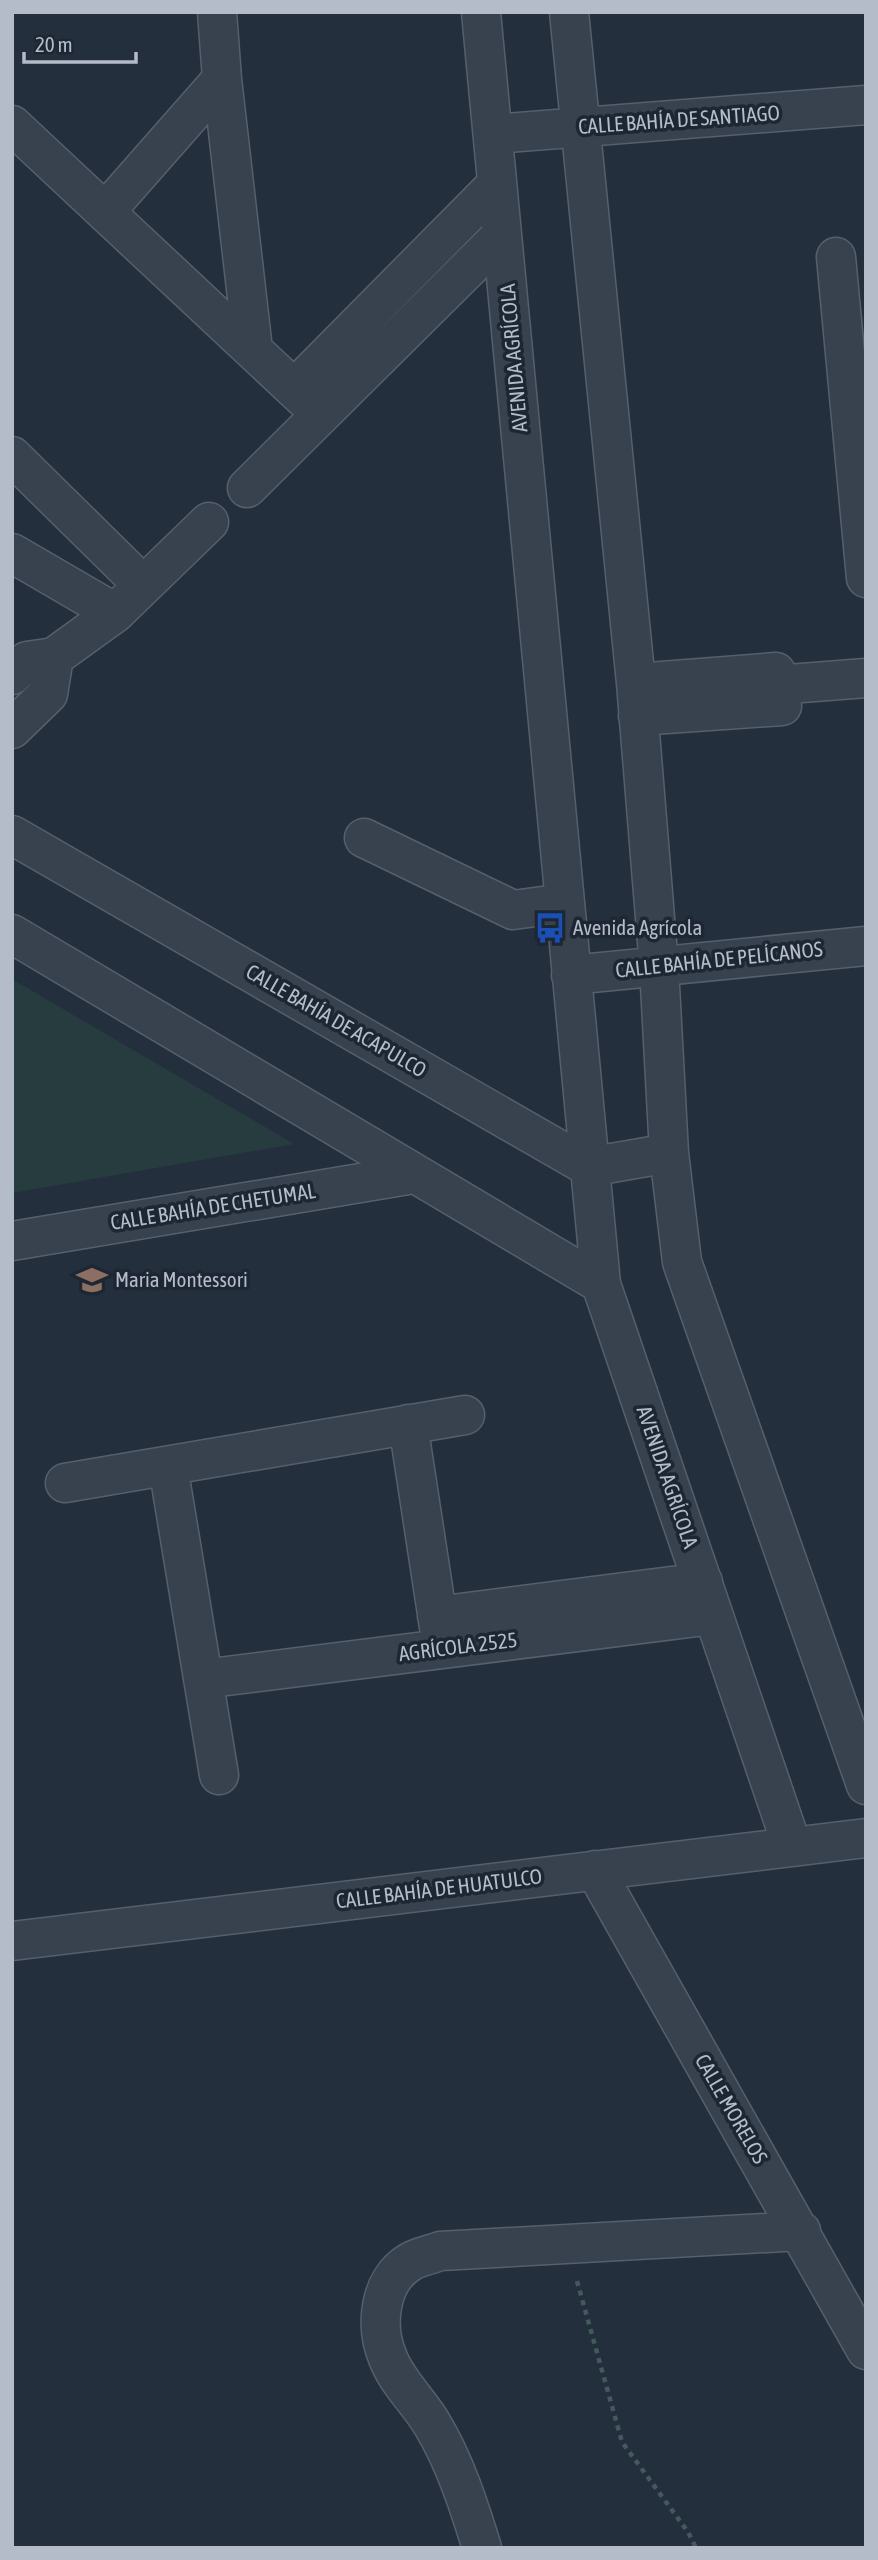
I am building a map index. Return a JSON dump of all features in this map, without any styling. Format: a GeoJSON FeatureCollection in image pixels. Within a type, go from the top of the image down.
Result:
{"type":"FeatureCollection","features":[{"type":"Feature","properties":{"kind":"street"},"geometry":{"type":"LineString","coordinates":[[217,12],[222,79],[253,350]]}},
{"type":"Feature","properties":{"kind":"street","name":"AVENIDA AGRÍCOLA"},"geometry":{"type":"LineString","coordinates":[[481,12],[601,1284],[792,1846]]}},
{"type":"Feature","properties":{"kind":"street"},"geometry":{"type":"LineString","coordinates":[[569,12],[637,700],[659,967],[669,1153],[682,1262],[866,1785]]}},
{"type":"Feature","properties":{"kind":"street"},"geometry":{"type":"LineString","coordinates":[[105,212],[222,79]]}},
{"type":"Feature","properties":{"kind":"street","name":"CALLE BAHÍA DE SANTIAGO"},"geometry":{"type":"LineString","coordinates":[[493,134],[866,105]]}},
{"type":"Feature","properties":{"kind":"street"},"geometry":{"type":"LineString","coordinates":[[12,125],[321,414]]}},
{"type":"Feature","properties":{"kind":"street"},"geometry":{"type":"LineString","coordinates":[[294,389],[497,184]]}},
{"type":"Feature","properties":{"kind":"street"},"geometry":{"type":"LineString","coordinates":[[247,488],[502,235]]}},
{"type":"Feature","properties":{"kind":"street"},"geometry":{"type":"LineString","coordinates":[[836,257],[856,356],[866,578]]}},
{"type":"Feature","properties":{"kind":"street"},"geometry":{"type":"LineString","coordinates":[[12,456],[143,585]]}},
{"type":"Feature","properties":{"kind":"street"},"geometry":{"type":"LineString","coordinates":[[12,675],[27,661],[54,657],[115,613],[209,522]]}},
{"type":"Feature","properties":{"kind":"street"},"geometry":{"type":"LineString","coordinates":[[12,554],[115,613]]}},
{"type":"Feature","properties":{"kind":"street"},"geometry":{"type":"LineString","coordinates":[[12,729],[48,694],[54,657]]}},
{"type":"Feature","properties":{"kind":"street"},"geometry":{"type":"LineString","coordinates":[[637,700],[782,706],[763,687],[866,678]]}},
{"type":"Feature","properties":{"kind":"street","name":"CALLE BAHÍA DE ACAPULCO"},"geometry":{"type":"LineString","coordinates":[[12,835],[589,1167]]}},
{"type":"Feature","properties":{"kind":"street"},"geometry":{"type":"LineString","coordinates":[[364,838],[513,910],[565,902]]}},
{"type":"Feature","properties":{"kind":"street"},"geometry":{"type":"LineString","coordinates":[[12,934],[601,1284]]}},
{"type":"Feature","properties":{"kind":"street","name":"CALLE BAHÍA DE PELÍCANOS"},"geometry":{"type":"LineString","coordinates":[[572,975],[866,946]]}},
{"type":"Feature","properties":{"kind":"street"},"geometry":{"type":"LineString","coordinates":[[589,1167],[669,1153]]}},
{"type":"Feature","properties":{"kind":"street","name":"CALLE BAHÍA DE CHETUMAL"},"geometry":{"type":"LineString","coordinates":[[12,1241],[414,1174]]}},
{"type":"Feature","properties":{"kind":"street"},"geometry":{"type":"LineString","coordinates":[[65,1483],[464,1415]]}},
{"type":"Feature","properties":{"kind":"street"},"geometry":{"type":"LineString","coordinates":[[408,1424],[439,1632]]}},
{"type":"Feature","properties":{"kind":"street"},"geometry":{"type":"LineString","coordinates":[[168,1466],[219,1775]]}},
{"type":"Feature","properties":{"kind":"street","name":"AGRÍCOLA 2525"},"geometry":{"type":"LineString","coordinates":[[203,1679],[439,1632],[708,1598]]}},
{"type":"Feature","properties":{"kind":"street","name":"CALLE BAHÍA DE HUATULCO"},"geometry":{"type":"LineString","coordinates":[[13,1938],[866,1838]]}},
{"type":"Feature","properties":{"kind":"street","name":"CALLE MORELOS"},"geometry":{"type":"LineString","coordinates":[[595,1870],[866,2350]]}},
{"type":"Feature","properties":{"kind":"street"},"geometry":{"type":"LineString","coordinates":[[482,2548],[466,2498],[433,2425],[388,2360],[381,2336],[380,2317],[388,2285],[408,2263],[440,2251],[800,2231]]}},
{"type":"Feature","properties":{"kind":"path"},"geometry":{"type":"LineString","coordinates":[[566,2242],[622,2442],[688,2532],[696,2548]]}},
{"type":"Feature","properties":{"kind":"green space"},"geometry":{"type":"Polygon","coordinates":[[[12,979],[294,1144],[12,1193],[12,979]]]}},
{"type":"Feature","properties":{"kind":"place","name":"Avenida Agrícola"},"geometry":{"type":"Point","coordinates":[550,928]}},
{"type":"Feature","properties":{"kind":"place","name":"Maria Montessori"},"geometry":{"type":"Point","coordinates":[92,1280]}}]}
